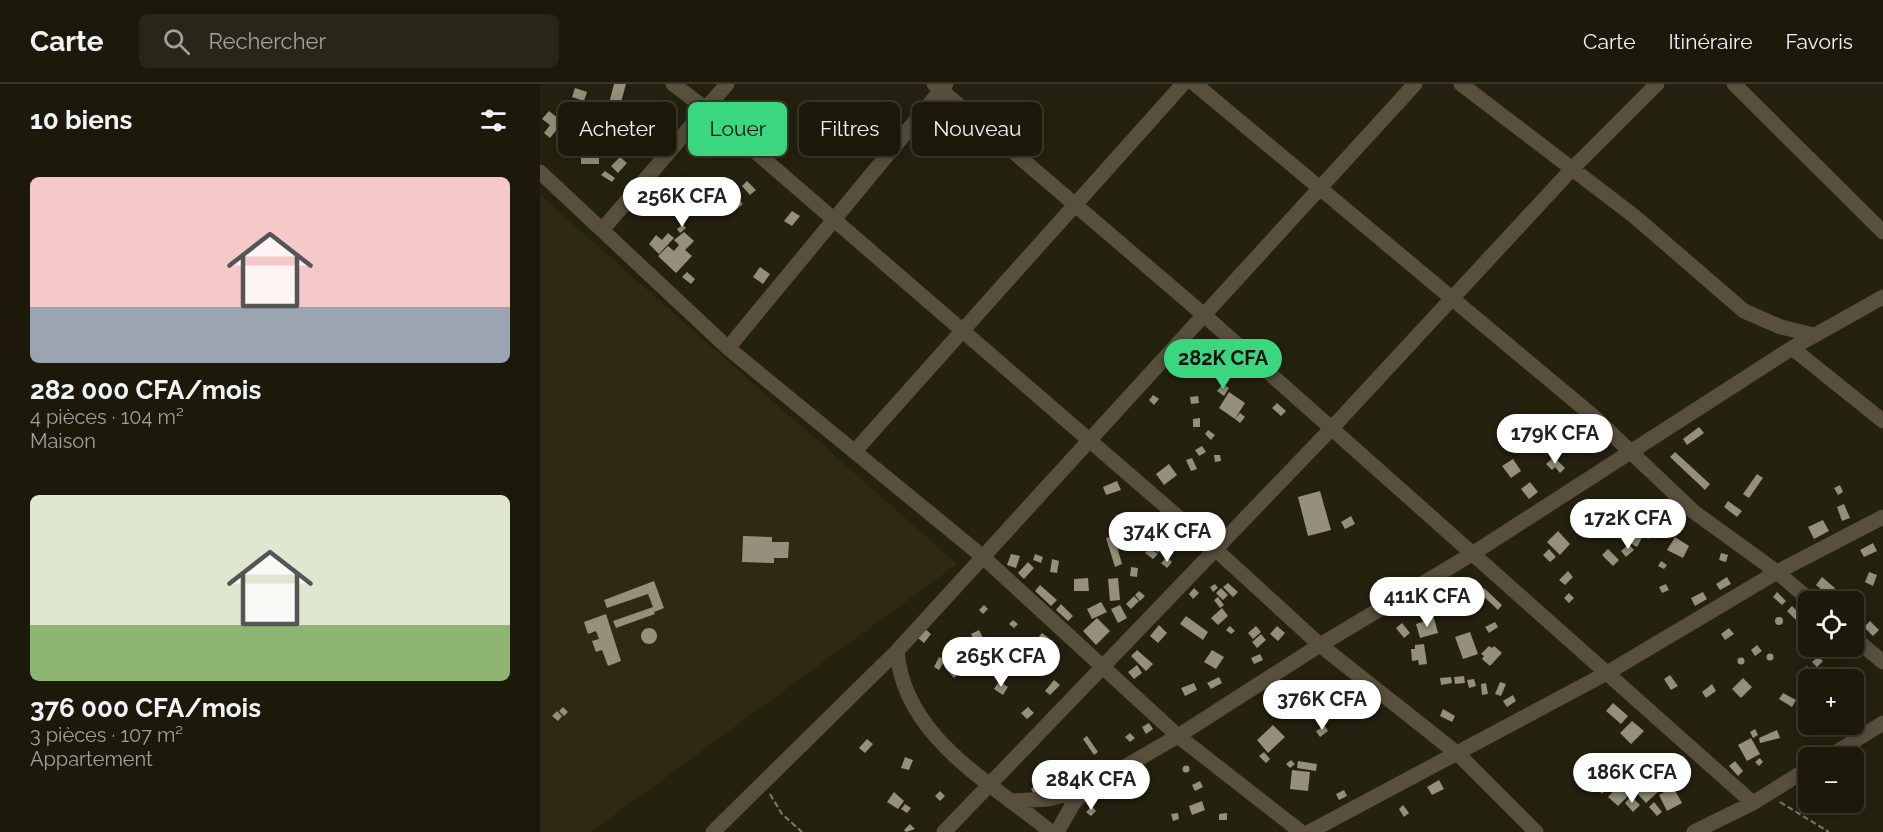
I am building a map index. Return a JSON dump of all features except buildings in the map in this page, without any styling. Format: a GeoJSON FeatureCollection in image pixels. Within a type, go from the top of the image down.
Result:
{"type":"FeatureCollection","features":[{"type":"Feature","properties":{"kind":"street"},"geometry":{"type":"LineString","coordinates":[[673,84],[697,102]]}},
{"type":"Feature","properties":{"kind":"street"},"geometry":{"type":"LineString","coordinates":[[712,102],[727,84]]}},
{"type":"Feature","properties":{"kind":"street"},"geometry":{"type":"LineString","coordinates":[[855,451],[1183,84]]}},
{"type":"Feature","properties":{"kind":"street"},"geometry":{"type":"LineString","coordinates":[[1195,84],[1318,189],[1593,416],[1694,512],[1777,572],[1799,591]]}},
{"type":"Feature","properties":{"kind":"street"},"geometry":{"type":"LineString","coordinates":[[713,832],[897,651],[1415,84]]}},
{"type":"Feature","properties":{"kind":"street"},"geometry":{"type":"LineString","coordinates":[[1461,84],[1634,216],[1744,311],[1780,327],[1814,335]]}},
{"type":"Feature","properties":{"kind":"street"},"geometry":{"type":"LineString","coordinates":[[944,832],[1214,548],[1331,429],[1572,168],[1657,84]]}},
{"type":"Feature","properties":{"kind":"street"},"geometry":{"type":"LineString","coordinates":[[1734,84],[1883,232]]}},
{"type":"Feature","properties":{"kind":"street"},"geometry":{"type":"LineString","coordinates":[[728,348],[940,86],[1204,315],[1753,803]]}},
{"type":"Feature","properties":{"kind":"street"},"geometry":{"type":"LineString","coordinates":[[602,230],[688,130]]}},
{"type":"Feature","properties":{"kind":"street"},"geometry":{"type":"LineString","coordinates":[[760,156],[1214,548],[1320,645],[1458,754],[1536,832]]}},
{"type":"Feature","properties":{"kind":"street"},"geometry":{"type":"LineString","coordinates":[[540,172],[728,348],[982,556],[1178,736],[1301,832]]}},
{"type":"Feature","properties":{"kind":"street"},"geometry":{"type":"LineString","coordinates":[[1010,801],[1048,799],[1085,790],[1178,736],[1320,645],[1472,554],[1630,450],[1792,348],[1883,297]]}},
{"type":"Feature","properties":{"kind":"street"},"geometry":{"type":"LineString","coordinates":[[1792,348],[1883,421]]}},
{"type":"Feature","properties":{"kind":"street"},"geometry":{"type":"LineString","coordinates":[[1309,832],[1607,673],[1777,572],[1883,517]]}},
{"type":"Feature","properties":{"kind":"street"},"geometry":{"type":"LineString","coordinates":[[1864,646],[1883,662]]}},
{"type":"Feature","properties":{"kind":"street"},"geometry":{"type":"LineString","coordinates":[[897,651],[900,677],[909,700],[937,738],[988,786],[1051,832]]}},
{"type":"Feature","properties":{"kind":"street"},"geometry":{"type":"LineString","coordinates":[[1845,747],[1883,723]]}},
{"type":"Feature","properties":{"kind":"street"},"geometry":{"type":"LineString","coordinates":[[1694,832],[1753,803],[1798,775]]}},
{"type":"Feature","properties":{"kind":"street"},"geometry":{"type":"LineString","coordinates":[[1058,832],[1073,804],[1085,790]]}},
{"type":"Feature","properties":{"kind":"path"},"geometry":{"type":"LineString","coordinates":[[764,783],[782,814],[802,832]]}},
{"type":"Feature","properties":{"kind":"path"},"geometry":{"type":"LineString","coordinates":[[1768,794],[1828,832]]}},
{"type":"Feature","properties":{"kind":"shaded area"},"geometry":{"type":"Polygon","coordinates":[[[540,195],[957,564],[591,832],[540,832],[540,195]]]}}]}
